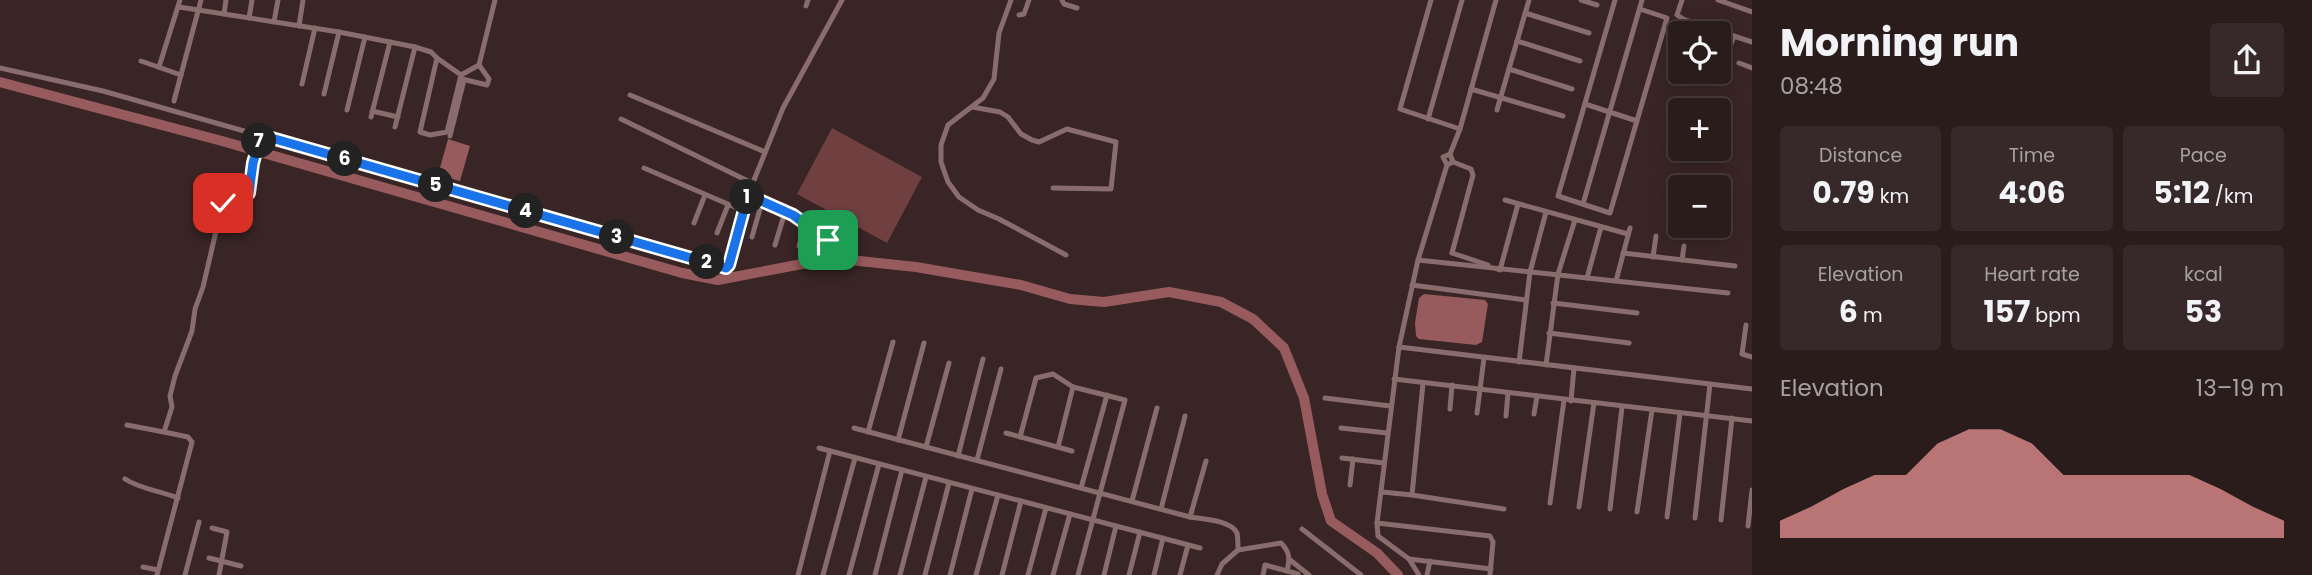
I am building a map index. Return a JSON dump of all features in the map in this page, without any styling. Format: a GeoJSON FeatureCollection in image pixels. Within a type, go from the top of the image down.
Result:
{"type":"FeatureCollection","features":[{"type":"Feature","properties":{"kind":"street"},"geometry":{"type":"LineString","coordinates":[[174,101],[201,0]]}},
{"type":"Feature","properties":{"kind":"street"},"geometry":{"type":"LineString","coordinates":[[224,14],[226,0]]}},
{"type":"Feature","properties":{"kind":"street"},"geometry":{"type":"LineString","coordinates":[[249,18],[252,0]]}},
{"type":"Feature","properties":{"kind":"street"},"geometry":{"type":"LineString","coordinates":[[274,22],[278,0]]}},
{"type":"Feature","properties":{"kind":"street"},"geometry":{"type":"LineString","coordinates":[[299,26],[303,0]]}},
{"type":"Feature","properties":{"kind":"street"},"geometry":{"type":"LineString","coordinates":[[438,58],[420,132],[430,135],[447,132],[461,78],[479,65],[495,0]]}},
{"type":"Feature","properties":{"kind":"street"},"geometry":{"type":"LineString","coordinates":[[0,68],[103,91],[260,138],[726,268],[752,183],[783,108],[842,0]]}},
{"type":"Feature","properties":{"kind":"street"},"geometry":{"type":"LineString","coordinates":[[1011,0],[999,33],[994,79],[983,98],[944,131],[941,162],[948,182],[959,197],[978,210],[1066,255]]}},
{"type":"Feature","properties":{"kind":"street"},"geometry":{"type":"LineString","coordinates":[[1019,15],[1024,14],[1029,0]]}},
{"type":"Feature","properties":{"kind":"street"},"geometry":{"type":"LineString","coordinates":[[1062,0],[1064,4],[1077,8]]}},
{"type":"Feature","properties":{"kind":"street"},"geometry":{"type":"LineString","coordinates":[[1431,0],[1400,109],[1460,129]]}},
{"type":"Feature","properties":{"kind":"street"},"geometry":{"type":"LineString","coordinates":[[1428,119],[1462,0]]}},
{"type":"Feature","properties":{"kind":"street"},"geometry":{"type":"LineString","coordinates":[[1453,162],[1450,154],[1460,129],[1496,0]]}},
{"type":"Feature","properties":{"kind":"street"},"geometry":{"type":"LineString","coordinates":[[1497,110],[1529,0]]}},
{"type":"Feature","properties":{"kind":"street"},"geometry":{"type":"LineString","coordinates":[[1581,0],[1597,5]]}},
{"type":"Feature","properties":{"kind":"street"},"geometry":{"type":"LineString","coordinates":[[1615,0],[1558,196],[1610,213],[1667,18],[1640,9]]}},
{"type":"Feature","properties":{"kind":"street"},"geometry":{"type":"LineString","coordinates":[[1583,204],[1642,0]]}},
{"type":"Feature","properties":{"kind":"street"},"geometry":{"type":"LineString","coordinates":[[1682,0],[1677,15],[1687,21]]}},
{"type":"Feature","properties":{"kind":"street"},"geometry":{"type":"LineString","coordinates":[[1718,0],[1752,12]]}},
{"type":"Feature","properties":{"kind":"street"},"geometry":{"type":"LineString","coordinates":[[159,67],[179,4],[200,10],[415,47],[431,52],[461,78],[487,85],[489,79],[479,65]]}},
{"type":"Feature","properties":{"kind":"street"},"geometry":{"type":"LineString","coordinates":[[1525,13],[1589,33]]}},
{"type":"Feature","properties":{"kind":"street"},"geometry":{"type":"LineString","coordinates":[[302,84],[315,28]]}},
{"type":"Feature","properties":{"kind":"street"},"geometry":{"type":"LineString","coordinates":[[324,93],[339,32]]}},
{"type":"Feature","properties":{"kind":"street"},"geometry":{"type":"LineString","coordinates":[[1731,35],[1752,42]]}},
{"type":"Feature","properties":{"kind":"street"},"geometry":{"type":"LineString","coordinates":[[1731,44],[1734,36]]}},
{"type":"Feature","properties":{"kind":"street"},"geometry":{"type":"LineString","coordinates":[[347,110],[365,37]]}},
{"type":"Feature","properties":{"kind":"street"},"geometry":{"type":"LineString","coordinates":[[1517,41],[1580,61]]}},
{"type":"Feature","properties":{"kind":"street"},"geometry":{"type":"LineString","coordinates":[[390,42],[372,114],[398,117]]}},
{"type":"Feature","properties":{"kind":"street"},"geometry":{"type":"LineString","coordinates":[[396,127],[415,47]]}},
{"type":"Feature","properties":{"kind":"street"},"geometry":{"type":"LineString","coordinates":[[141,61],[181,75]]}},
{"type":"Feature","properties":{"kind":"street"},"geometry":{"type":"LineString","coordinates":[[1739,63],[1752,68]]}},
{"type":"Feature","properties":{"kind":"street"},"geometry":{"type":"LineString","coordinates":[[1509,69],[1572,89]]}},
{"type":"Feature","properties":{"kind":"street"},"geometry":{"type":"LineString","coordinates":[[450,136],[461,78]]}},
{"type":"Feature","properties":{"kind":"street"},"geometry":{"type":"LineString","coordinates":[[1471,89],[1563,116]]}},
{"type":"Feature","properties":{"kind":"street"},"geometry":{"type":"LineString","coordinates":[[630,95],[765,152]]}},
{"type":"Feature","properties":{"kind":"street"},"geometry":{"type":"LineString","coordinates":[[1584,104],[1637,121]]}},
{"type":"Feature","properties":{"kind":"street"},"geometry":{"type":"LineString","coordinates":[[972,107],[1000,112],[1008,117],[1021,134],[1039,142],[1067,129],[1116,142],[1111,189],[1053,188]]}},
{"type":"Feature","properties":{"kind":"street"},"geometry":{"type":"LineString","coordinates":[[621,120],[752,183]]}},
{"type":"Feature","properties":{"kind":"street"},"geometry":{"type":"LineString","coordinates":[[164,432],[172,407],[170,396],[175,376],[192,331],[195,309],[203,287],[224,197],[229,192],[244,195],[249,193],[260,138]]}},
{"type":"Feature","properties":{"kind":"street"},"geometry":{"type":"LineString","coordinates":[[1419,575],[1409,559],[1378,536],[1377,523],[1399,347],[1418,260],[1447,165],[1443,157],[1447,153],[1450,154]]}},
{"type":"Feature","properties":{"kind":"street"},"geometry":{"type":"LineString","coordinates":[[1447,165],[1453,162],[1471,169],[1473,175],[1449,263]]}},
{"type":"Feature","properties":{"kind":"street"},"geometry":{"type":"LineString","coordinates":[[644,169],[744,211]]}},
{"type":"Feature","properties":{"kind":"street"},"geometry":{"type":"LineString","coordinates":[[694,223],[705,195]]}},
{"type":"Feature","properties":{"kind":"street"},"geometry":{"type":"LineString","coordinates":[[748,195],[785,212],[828,240]]}},
{"type":"Feature","properties":{"kind":"street"},"geometry":{"type":"LineString","coordinates":[[1505,200],[1601,227],[1629,231],[1616,281]]}},
{"type":"Feature","properties":{"kind":"street"},"geometry":{"type":"LineString","coordinates":[[752,237],[762,202]]}},
{"type":"Feature","properties":{"kind":"street"},"geometry":{"type":"LineString","coordinates":[[1500,270],[1518,204]]}},
{"type":"Feature","properties":{"kind":"street"},"geometry":{"type":"LineString","coordinates":[[717,233],[728,205]]}},
{"type":"Feature","properties":{"kind":"street"},"geometry":{"type":"LineString","coordinates":[[775,245],[785,212]]}},
{"type":"Feature","properties":{"kind":"street"},"geometry":{"type":"LineString","coordinates":[[1519,362],[1530,272],[1546,212]]}},
{"type":"Feature","properties":{"kind":"street"},"geometry":{"type":"LineString","coordinates":[[1546,365],[1558,274],[1574,220]]}},
{"type":"Feature","properties":{"kind":"street"},"geometry":{"type":"LineString","coordinates":[[799,246],[806,224]]}},
{"type":"Feature","properties":{"kind":"street"},"geometry":{"type":"LineString","coordinates":[[1587,278],[1601,227]]}},
{"type":"Feature","properties":{"kind":"street"},"geometry":{"type":"LineString","coordinates":[[1653,257],[1656,236]]}},
{"type":"Feature","properties":{"kind":"street"},"geometry":{"type":"LineString","coordinates":[[1682,260],[1684,246]]}},
{"type":"Feature","properties":{"kind":"street"},"geometry":{"type":"LineString","coordinates":[[1452,253],[1500,270]]}},
{"type":"Feature","properties":{"kind":"street"},"geometry":{"type":"LineString","coordinates":[[1623,253],[1735,266]]}},
{"type":"Feature","properties":{"kind":"street"},"geometry":{"type":"LineString","coordinates":[[1418,260],[1728,293]]}},
{"type":"Feature","properties":{"kind":"street"},"geometry":{"type":"LineString","coordinates":[[1412,285],[1525,300]]}},
{"type":"Feature","properties":{"kind":"street"},"geometry":{"type":"LineString","coordinates":[[1553,303],[1636,313]]}},
{"type":"Feature","properties":{"kind":"street"},"geometry":{"type":"LineString","coordinates":[[1746,325],[1742,354],[1752,357]]}},
{"type":"Feature","properties":{"kind":"street"},"geometry":{"type":"LineString","coordinates":[[1549,333],[1629,343]]}},
{"type":"Feature","properties":{"kind":"street"},"geometry":{"type":"LineString","coordinates":[[868,432],[893,342]]}},
{"type":"Feature","properties":{"kind":"street"},"geometry":{"type":"LineString","coordinates":[[898,440],[924,343]]}},
{"type":"Feature","properties":{"kind":"street"},"geometry":{"type":"LineString","coordinates":[[1399,347],[1752,389]]}},
{"type":"Feature","properties":{"kind":"street"},"geometry":{"type":"LineString","coordinates":[[1477,413],[1484,358]]}},
{"type":"Feature","properties":{"kind":"street"},"geometry":{"type":"LineString","coordinates":[[958,456],[983,359]]}},
{"type":"Feature","properties":{"kind":"street"},"geometry":{"type":"LineString","coordinates":[[926,447],[949,363]]}},
{"type":"Feature","properties":{"kind":"street"},"geometry":{"type":"LineString","coordinates":[[1550,503],[1574,368]]}},
{"type":"Feature","properties":{"kind":"street"},"geometry":{"type":"LineString","coordinates":[[977,460],[1001,369]]}},
{"type":"Feature","properties":{"kind":"street"},"geometry":{"type":"LineString","coordinates":[[1020,437],[1036,378],[1054,374],[1073,387],[1125,400],[1078,575]]}},
{"type":"Feature","properties":{"kind":"street"},"geometry":{"type":"LineString","coordinates":[[1394,379],[1752,421]]}},
{"type":"Feature","properties":{"kind":"street"},"geometry":{"type":"LineString","coordinates":[[1412,495],[1423,383]]}},
{"type":"Feature","properties":{"kind":"street"},"geometry":{"type":"LineString","coordinates":[[1695,518],[1710,384]]}},
{"type":"Feature","properties":{"kind":"street"},"geometry":{"type":"LineString","coordinates":[[1450,409],[1452,385]]}},
{"type":"Feature","properties":{"kind":"street"},"geometry":{"type":"LineString","coordinates":[[1058,447],[1073,387]]}},
{"type":"Feature","properties":{"kind":"street"},"geometry":{"type":"LineString","coordinates":[[1506,416],[1508,393]]}},
{"type":"Feature","properties":{"kind":"street"},"geometry":{"type":"LineString","coordinates":[[1081,488],[1107,395]]}},
{"type":"Feature","properties":{"kind":"street"},"geometry":{"type":"LineString","coordinates":[[1534,414],[1537,396]]}},
{"type":"Feature","properties":{"kind":"street"},"geometry":{"type":"LineString","coordinates":[[1325,398],[1390,406]]}},
{"type":"Feature","properties":{"kind":"street"},"geometry":{"type":"LineString","coordinates":[[1579,507],[1594,403]]}},
{"type":"Feature","properties":{"kind":"street"},"geometry":{"type":"LineString","coordinates":[[1610,509],[1622,407]]}},
{"type":"Feature","properties":{"kind":"street"},"geometry":{"type":"LineString","coordinates":[[1132,502],[1157,408]]}},
{"type":"Feature","properties":{"kind":"street"},"geometry":{"type":"LineString","coordinates":[[1637,512],[1652,410]]}},
{"type":"Feature","properties":{"kind":"street"},"geometry":{"type":"LineString","coordinates":[[1667,517],[1680,413]]}},
{"type":"Feature","properties":{"kind":"street"},"geometry":{"type":"LineString","coordinates":[[1161,509],[1185,416]]}},
{"type":"Feature","properties":{"kind":"street"},"geometry":{"type":"LineString","coordinates":[[1721,520],[1732,418]]}},
{"type":"Feature","properties":{"kind":"street"},"geometry":{"type":"LineString","coordinates":[[127,425],[192,440],[158,573],[143,567]]}},
{"type":"Feature","properties":{"kind":"street"},"geometry":{"type":"LineString","coordinates":[[854,428],[1190,517],[1226,524],[1233,527],[1237,534],[1238,550]]}},
{"type":"Feature","properties":{"kind":"street"},"geometry":{"type":"LineString","coordinates":[[1341,428],[1387,433]]}},
{"type":"Feature","properties":{"kind":"street"},"geometry":{"type":"LineString","coordinates":[[1006,433],[1072,451]]}},
{"type":"Feature","properties":{"kind":"street"},"geometry":{"type":"LineString","coordinates":[[819,448],[1200,548]]}},
{"type":"Feature","properties":{"kind":"street"},"geometry":{"type":"LineString","coordinates":[[798,575],[830,451]]}},
{"type":"Feature","properties":{"kind":"street"},"geometry":{"type":"LineString","coordinates":[[823,575],[855,458]]}},
{"type":"Feature","properties":{"kind":"street"},"geometry":{"type":"LineString","coordinates":[[1342,458],[1384,463]]}},
{"type":"Feature","properties":{"kind":"street"},"geometry":{"type":"LineString","coordinates":[[1350,485],[1353,459]]}},
{"type":"Feature","properties":{"kind":"street"},"geometry":{"type":"LineString","coordinates":[[1190,517],[1206,461]]}},
{"type":"Feature","properties":{"kind":"street"},"geometry":{"type":"LineString","coordinates":[[849,575],[878,464]]}},
{"type":"Feature","properties":{"kind":"street"},"geometry":{"type":"LineString","coordinates":[[875,575],[902,470]]}},
{"type":"Feature","properties":{"kind":"street"},"geometry":{"type":"LineString","coordinates":[[900,575],[926,477]]}},
{"type":"Feature","properties":{"kind":"street"},"geometry":{"type":"LineString","coordinates":[[125,479],[137,486],[178,498]]}},
{"type":"Feature","properties":{"kind":"street"},"geometry":{"type":"LineString","coordinates":[[925,575],[949,483]]}},
{"type":"Feature","properties":{"kind":"street"},"geometry":{"type":"LineString","coordinates":[[950,575],[972,489]]}},
{"type":"Feature","properties":{"kind":"street"},"geometry":{"type":"LineString","coordinates":[[1748,526],[1752,490]]}},
{"type":"Feature","properties":{"kind":"street"},"geometry":{"type":"LineString","coordinates":[[1382,492],[1504,509]]}},
{"type":"Feature","properties":{"kind":"street"},"geometry":{"type":"LineString","coordinates":[[976,575],[998,495]]}},
{"type":"Feature","properties":{"kind":"street"},"geometry":{"type":"LineString","coordinates":[[1002,575],[1021,501]]}},
{"type":"Feature","properties":{"kind":"street"},"geometry":{"type":"LineString","coordinates":[[1028,575],[1046,508]]}},
{"type":"Feature","properties":{"kind":"street"},"geometry":{"type":"LineString","coordinates":[[1053,575],[1070,514]]}},
{"type":"Feature","properties":{"kind":"street"},"geometry":{"type":"LineString","coordinates":[[185,575],[199,522]]}},
{"type":"Feature","properties":{"kind":"street"},"geometry":{"type":"LineString","coordinates":[[1377,523],[1490,536],[1493,542],[1490,572],[1409,559]]}},
{"type":"Feature","properties":{"kind":"street"},"geometry":{"type":"LineString","coordinates":[[1104,575],[1116,526]]}},
{"type":"Feature","properties":{"kind":"street"},"geometry":{"type":"LineString","coordinates":[[212,528],[227,532],[219,575]]}},
{"type":"Feature","properties":{"kind":"street"},"geometry":{"type":"LineString","coordinates":[[1302,529],[1361,575]]}},
{"type":"Feature","properties":{"kind":"street"},"geometry":{"type":"LineString","coordinates":[[1129,575],[1140,532]]}},
{"type":"Feature","properties":{"kind":"street"},"geometry":{"type":"LineString","coordinates":[[1154,575],[1163,538]]}},
{"type":"Feature","properties":{"kind":"street"},"geometry":{"type":"LineString","coordinates":[[1217,575],[1222,564],[1238,550],[1280,543],[1288,552],[1290,560],[1287,571]]}},
{"type":"Feature","properties":{"kind":"street"},"geometry":{"type":"LineString","coordinates":[[1180,575],[1188,545]]}},
{"type":"Feature","properties":{"kind":"street"},"geometry":{"type":"LineString","coordinates":[[209,558],[241,566]]}},
{"type":"Feature","properties":{"kind":"street"},"geometry":{"type":"LineString","coordinates":[[1290,560],[1309,575]]}},
{"type":"Feature","properties":{"kind":"street"},"geometry":{"type":"LineString","coordinates":[[1427,575],[1430,561]]}},
{"type":"Feature","properties":{"kind":"street"},"geometry":{"type":"LineString","coordinates":[[1263,575],[1265,565],[1298,574]]}},
{"type":"Feature","properties":{"kind":"street"},"geometry":{"type":"LineString","coordinates":[[1457,575],[1458,566]]}},
{"type":"Feature","properties":{"kind":"shaded area"},"geometry":{"type":"Polygon","coordinates":[[[832,128],[922,177],[887,243],[797,194],[832,128]]]}},
{"type":"Feature","properties":{"kind":"shaded area"},"geometry":{"type":"Polygon","coordinates":[[[448,139],[470,146],[460,181],[438,175],[448,139]]]}},
{"type":"Feature","properties":{"kind":"shaded area"},"geometry":{"type":"Polygon","coordinates":[[[1424,294],[1485,300],[1488,304],[1482,342],[1476,345],[1419,339],[1416,336],[1415,323],[1419,298],[1424,294]]]}},
{"type":"Feature","properties":{"kind":"waterway"},"geometry":{"type":"LineString","coordinates":[[0,82],[222,141],[682,273],[718,280],[802,264],[850,260],[916,267],[1021,285],[1070,299],[1104,302],[1169,292],[1221,302],[1253,319],[1284,348],[1304,398],[1322,494],[1331,521],[1377,553],[1398,575]]}},
{"type":"Feature","properties":{"kind":"route"},"geometry":{"type":"LineString","coordinates":[[223,203],[228,193],[249,193],[253,163],[261,135],[726,268],[748,195],[793,215],[828,240]]}}]}
